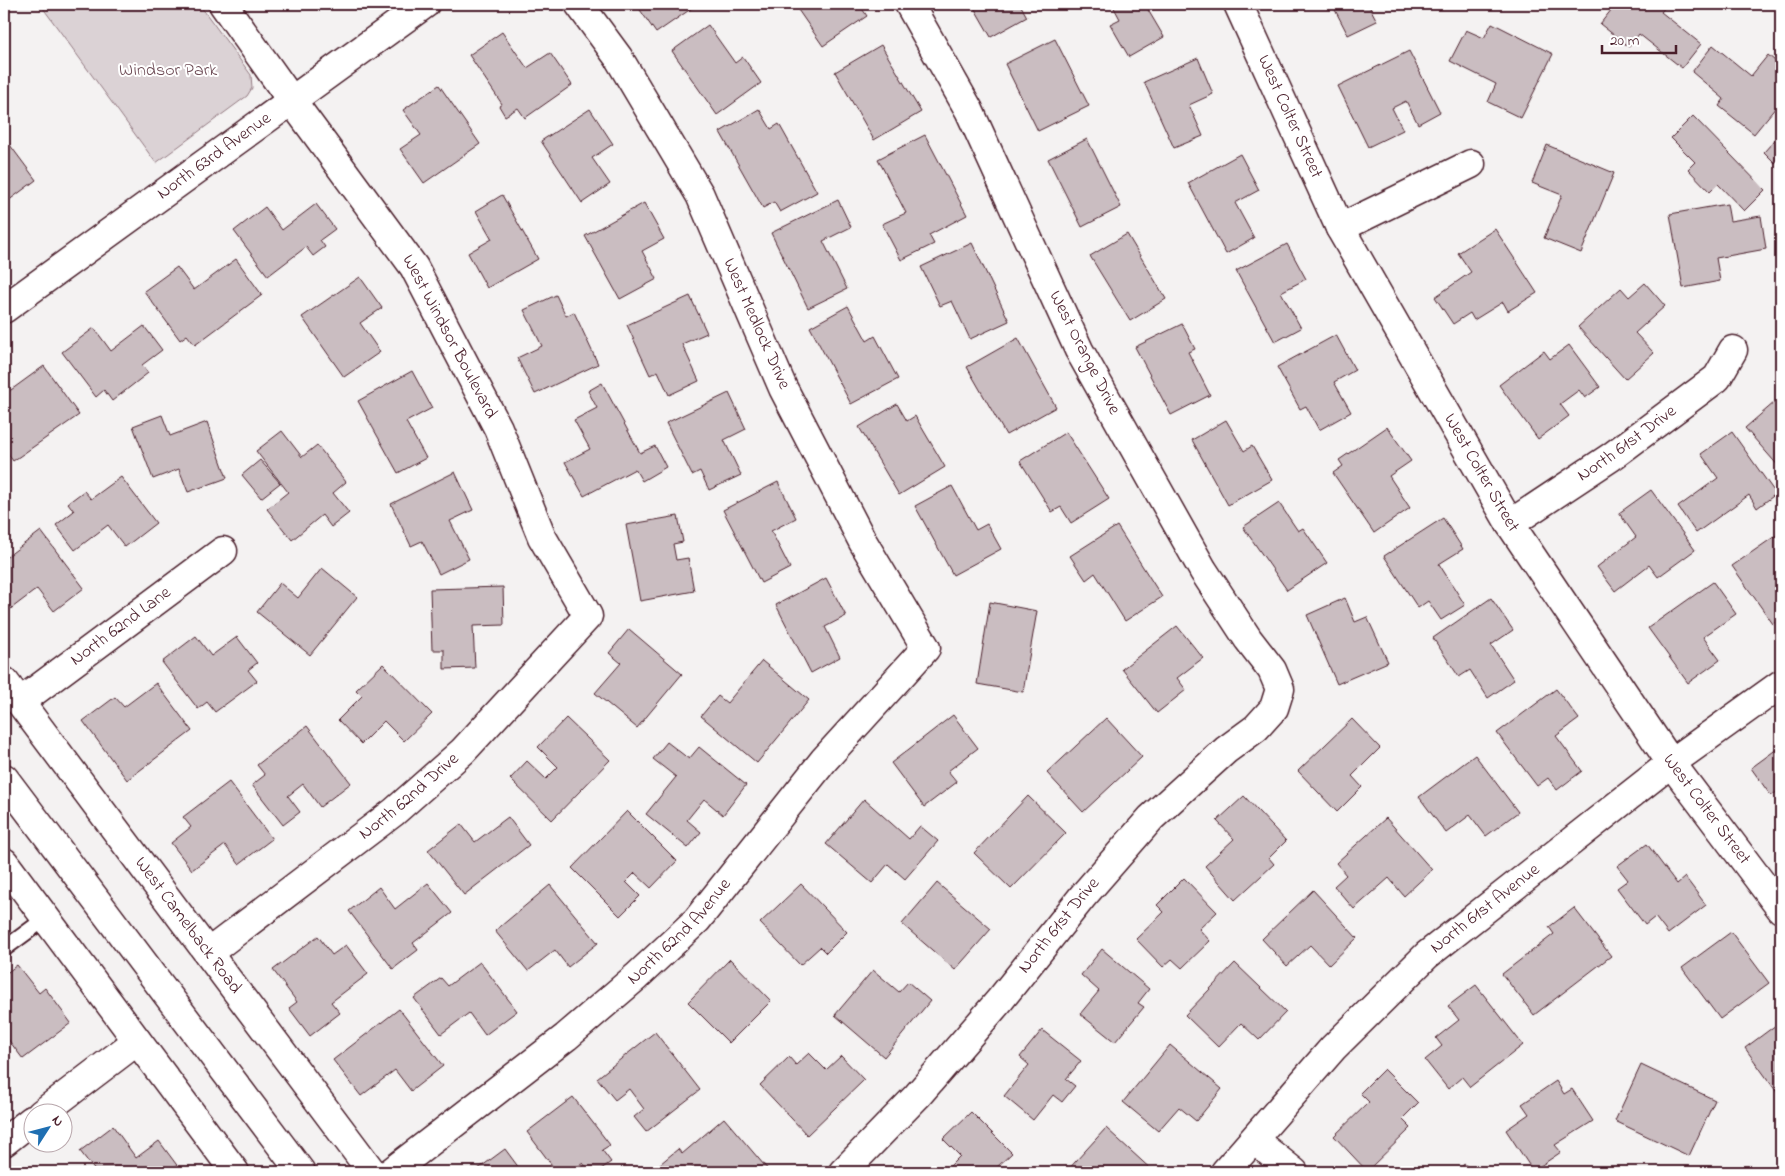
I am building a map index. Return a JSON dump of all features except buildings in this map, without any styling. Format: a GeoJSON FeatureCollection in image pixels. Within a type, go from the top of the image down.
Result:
{"type":"FeatureCollection","features":[{"type":"Feature","properties":{"kind":"street","name":"West Windsor Boulevard"},"geometry":{"type":"LineString","coordinates":[[222,4],[414,267],[498,428],[542,537],[588,616]]}},
{"type":"Feature","properties":{"kind":"street","name":"North 63rd Avenue"},"geometry":{"type":"LineString","coordinates":[[4,309],[425,4]]}},
{"type":"Feature","properties":{"kind":"street","name":"West Medlock Drive"},"geometry":{"type":"LineString","coordinates":[[579,4],[618,57],[700,195],[783,388],[863,542],[926,648]]}},
{"type":"Feature","properties":{"kind":"street","name":"West Orange Drive"},"geometry":{"type":"LineString","coordinates":[[909,4],[969,110],[1078,350],[1203,570],[1248,639],[1272,670],[1280,689]]}},
{"type":"Feature","properties":{"kind":"street","name":"West Colter Street"},"geometry":{"type":"LineString","coordinates":[[1238,4],[1340,228],[1510,524],[1671,763],[1781,909]]}},
{"type":"Feature","properties":{"kind":"street"},"geometry":{"type":"LineString","coordinates":[[1340,228],[1471,164]]}},
{"type":"Feature","properties":{"kind":"street","name":"North 61st Drive"},"geometry":{"type":"LineString","coordinates":[[1510,524],[1610,457],[1717,378],[1734,350]]}},
{"type":"Feature","properties":{"kind":"street","name":"North 62nd Lane"},"geometry":{"type":"LineString","coordinates":[[12,691],[223,552]]}},
{"type":"Feature","properties":{"kind":"street","name":"North 62nd Drive"},"geometry":{"type":"LineString","coordinates":[[208,953],[415,794],[463,751],[588,616]]}},
{"type":"Feature","properties":{"kind":"street","name":"North 62nd Avenue"},"geometry":{"type":"LineString","coordinates":[[391,1172],[566,1037],[636,977],[697,920],[824,760],[926,648]]}},
{"type":"Feature","properties":{"kind":"street","name":"North 61st Avenue"},"geometry":{"type":"LineString","coordinates":[[1225,1172],[1333,1048],[1426,955],[1671,763],[1781,684]]}},
{"type":"Feature","properties":{"kind":"street","name":"North 61st Drive"},"geometry":{"type":"LineString","coordinates":[[843,1172],[917,1096],[1000,1000],[1083,896],[1151,818],[1226,750],[1256,728],[1274,708],[1280,689]]}},
{"type":"Feature","properties":{"kind":"street","name":"West Camelback Road"},"geometry":{"type":"LineString","coordinates":[[12,691],[372,1172]]}},
{"type":"Feature","properties":{"kind":"street"},"geometry":{"type":"LineString","coordinates":[[4,778],[301,1172]]}},
{"type":"Feature","properties":{"kind":"street"},"geometry":{"type":"LineString","coordinates":[[4,862],[232,1171]]}},
{"type":"Feature","properties":{"kind":"street"},"geometry":{"type":"LineString","coordinates":[[54,1104],[137,1041]]}},
{"type":"Feature","properties":{"kind":"street"},"geometry":{"type":"LineString","coordinates":[[4,1142],[22,1128]]}},
{"type":"Feature","properties":{"kind":"street"},"geometry":{"type":"LineString","coordinates":[[1254,1140],[1294,1172]]}},
{"type":"Feature","properties":{"kind":"lane"},"geometry":{"type":"LineString","coordinates":[[4,949],[46,918]]}},
{"type":"Feature","properties":{"kind":"green space","name":"Windsor Park"},"geometry":{"type":"Polygon","coordinates":[[[40,4],[199,4],[251,75],[252,88],[247,96],[156,163],[40,4]]]}}]}
